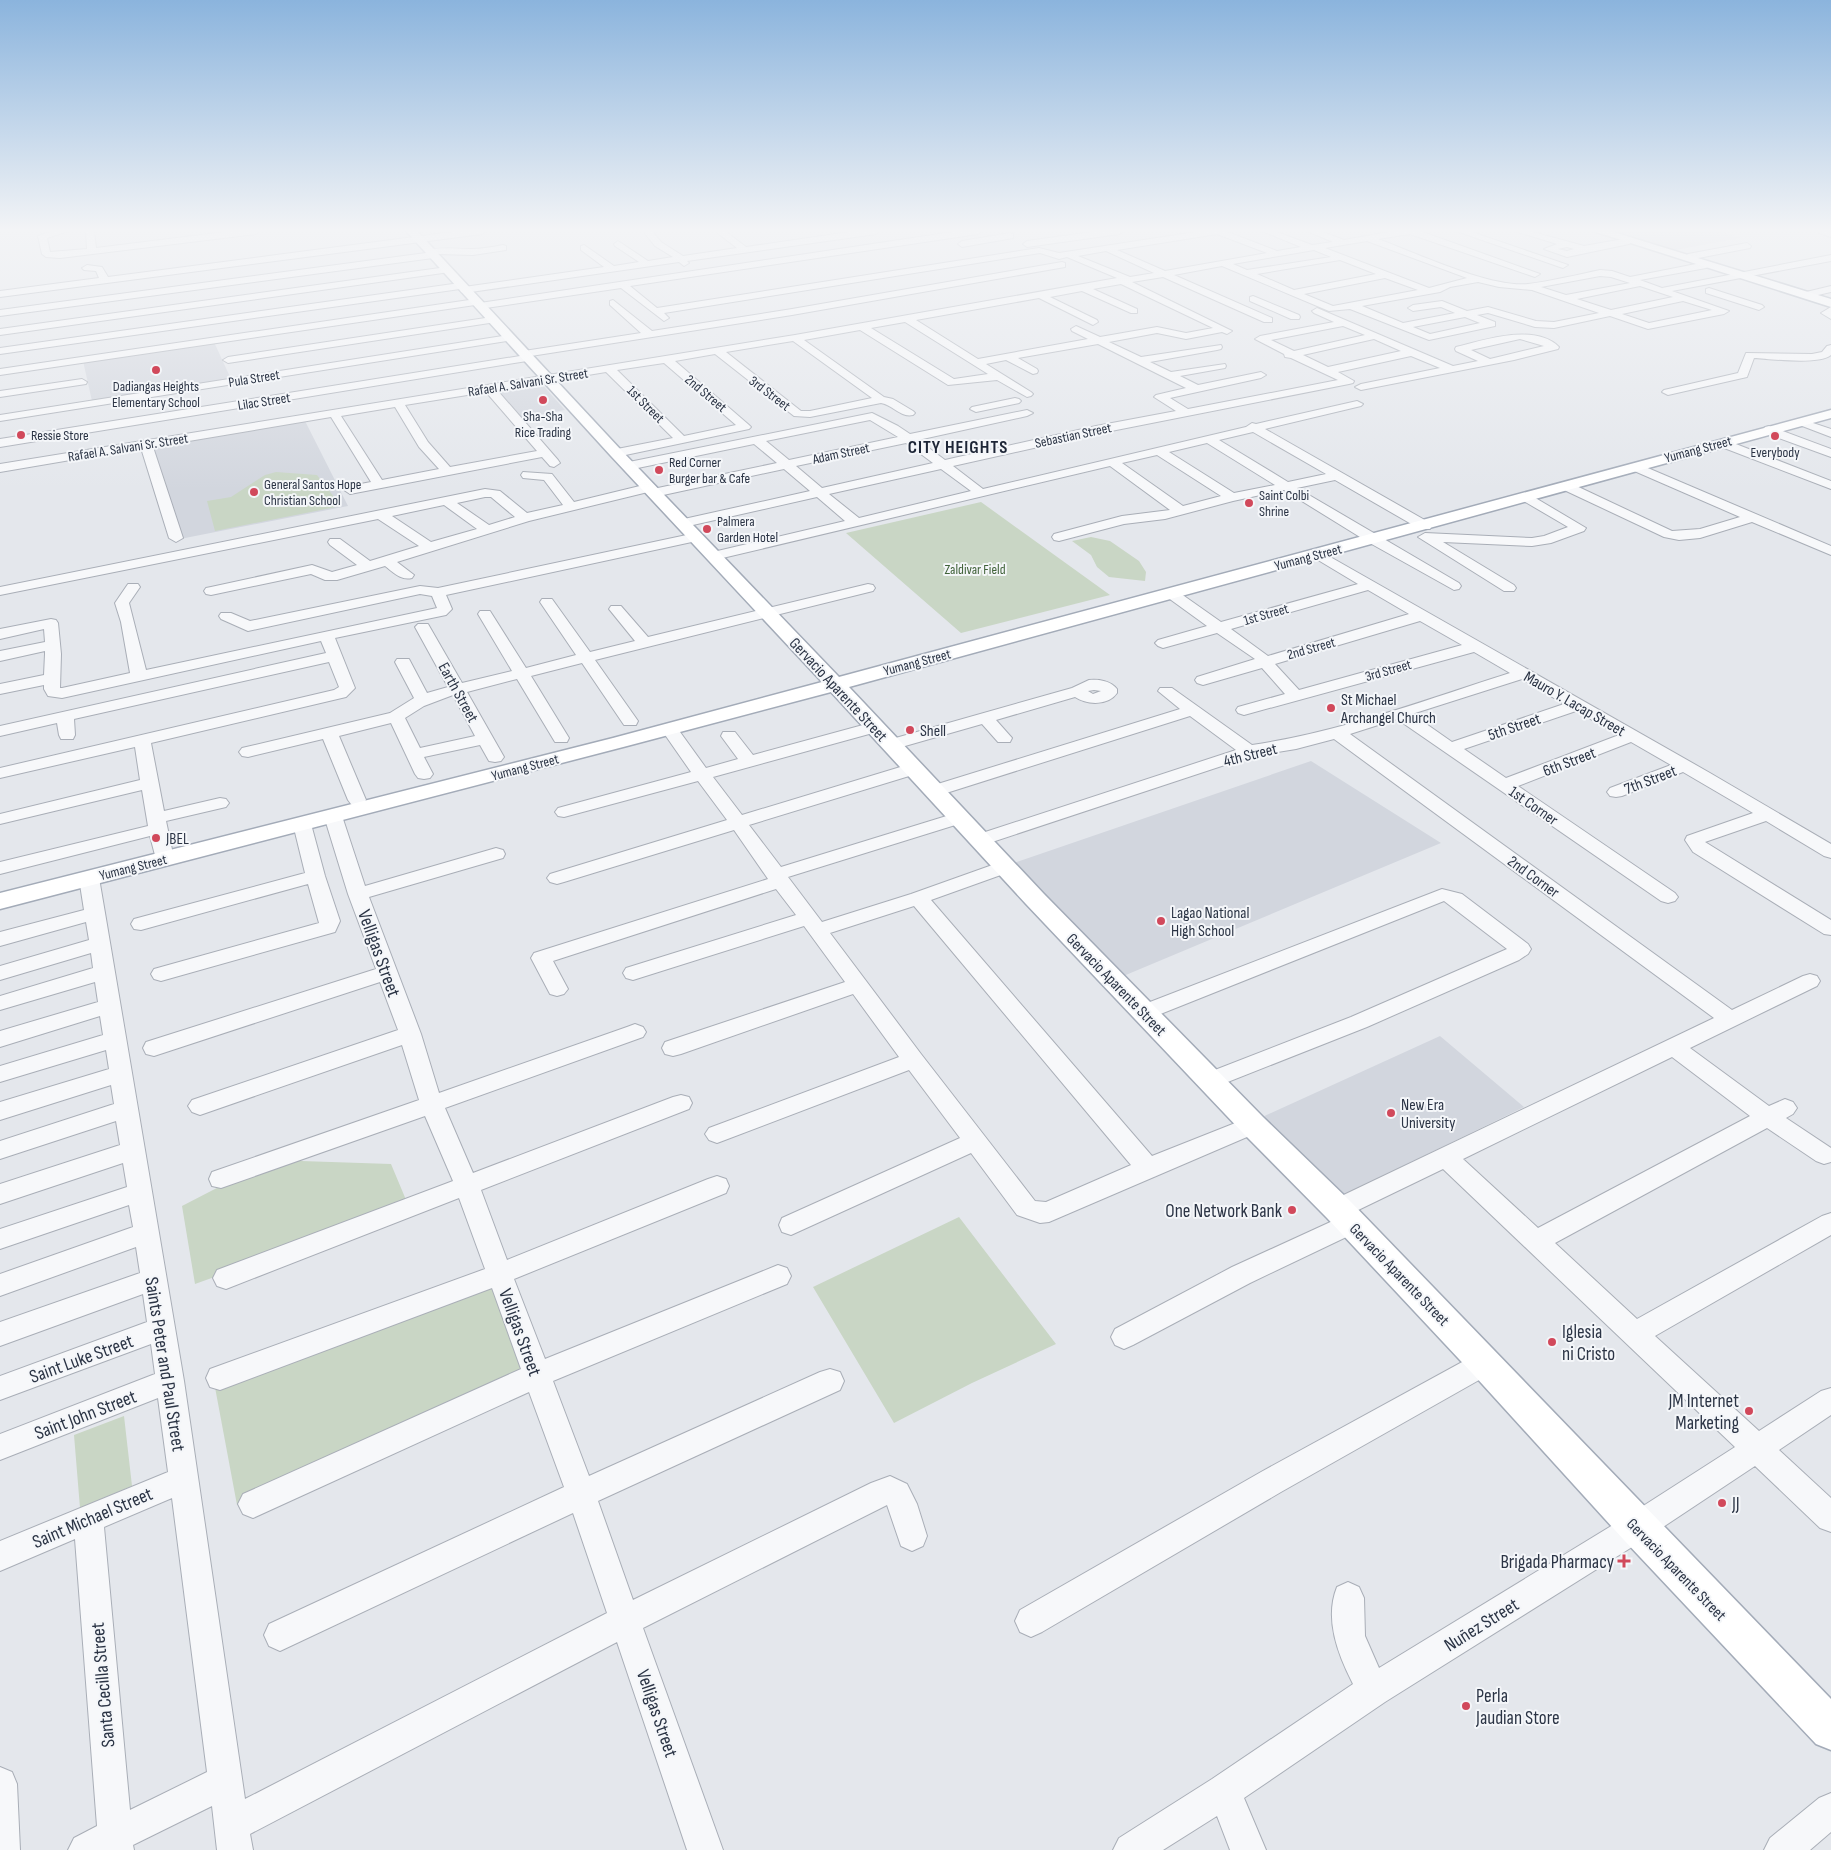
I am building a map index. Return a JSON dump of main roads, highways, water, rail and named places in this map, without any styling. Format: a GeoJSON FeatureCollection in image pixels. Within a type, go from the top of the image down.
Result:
{"type":"FeatureCollection","features":[{"type":"Feature","properties":{"kind":"main road","name":"Gervacio Aparente Street"},"geometry":{"type":"LineString","coordinates":[[490,317],[768,612],[1005,867],[1253,1126],[1345,1216],[1637,1527],[1831,1729]]}},
{"type":"Feature","properties":{"kind":"main road","name":"Yumang Street"},"geometry":{"type":"LineString","coordinates":[[0,901],[670,728],[1318,554],[1373,540],[1421,531],[1526,497],[1831,414]]}},
{"type":"Feature","properties":{"kind":"place","name":"Dadiangas Heights Elementary School"},"geometry":{"type":"Point","coordinates":[156,370]}},
{"type":"Feature","properties":{"kind":"place","name":"Sha-Sha Rice Trading"},"geometry":{"type":"Point","coordinates":[543,400]}},
{"type":"Feature","properties":{"kind":"place","name":"Ressie Store"},"geometry":{"type":"Point","coordinates":[21,435]}},
{"type":"Feature","properties":{"kind":"place","name":"Everybody"},"geometry":{"type":"Point","coordinates":[1775,436]}},
{"type":"Feature","properties":{"kind":"place","name":"Red Corner Burger bar & Cafe"},"geometry":{"type":"Point","coordinates":[659,470]}},
{"type":"Feature","properties":{"kind":"place","name":"General Santos Hope Christian School"},"geometry":{"type":"Point","coordinates":[254,492]}},
{"type":"Feature","properties":{"kind":"place","name":"Saint Colbi Shrine"},"geometry":{"type":"Point","coordinates":[1249,503]}},
{"type":"Feature","properties":{"kind":"place","name":"Palmera Garden Hotel"},"geometry":{"type":"Point","coordinates":[707,529]}},
{"type":"Feature","properties":{"kind":"place","name":"St Michael Archangel Church"},"geometry":{"type":"Point","coordinates":[1331,708]}},
{"type":"Feature","properties":{"kind":"place","name":"Shell"},"geometry":{"type":"Point","coordinates":[910,730]}},
{"type":"Feature","properties":{"kind":"place","name":"JBEL"},"geometry":{"type":"Point","coordinates":[156,838]}},
{"type":"Feature","properties":{"kind":"place","name":"Lagao National High School"},"geometry":{"type":"Point","coordinates":[1161,921]}},
{"type":"Feature","properties":{"kind":"place","name":"New Era University"},"geometry":{"type":"Point","coordinates":[1391,1113]}},
{"type":"Feature","properties":{"kind":"place","name":"One Network Bank"},"geometry":{"type":"Point","coordinates":[1292,1210]}},
{"type":"Feature","properties":{"kind":"place","name":"Iglesia ni Cristo"},"geometry":{"type":"Point","coordinates":[1552,1342]}},
{"type":"Feature","properties":{"kind":"place","name":"JM Internet Marketing"},"geometry":{"type":"Point","coordinates":[1749,1411]}},
{"type":"Feature","properties":{"kind":"place","name":"JJ"},"geometry":{"type":"Point","coordinates":[1722,1503]}},
{"type":"Feature","properties":{"kind":"place","name":"Brigada Pharmacy"},"geometry":{"type":"Point","coordinates":[1624,1561]}},
{"type":"Feature","properties":{"kind":"place","name":"Perla Jaudian Store"},"geometry":{"type":"Point","coordinates":[1466,1706]}},
{"type":"Feature","properties":{"kind":"district","name":"CITY HEIGHTS"},"geometry":{"type":"Point","coordinates":[958,447]}},
{"type":"Feature","properties":{"kind":"park label","name":"Zaldivar Field"},"geometry":{"type":"Point","coordinates":[975,569]}}]}
